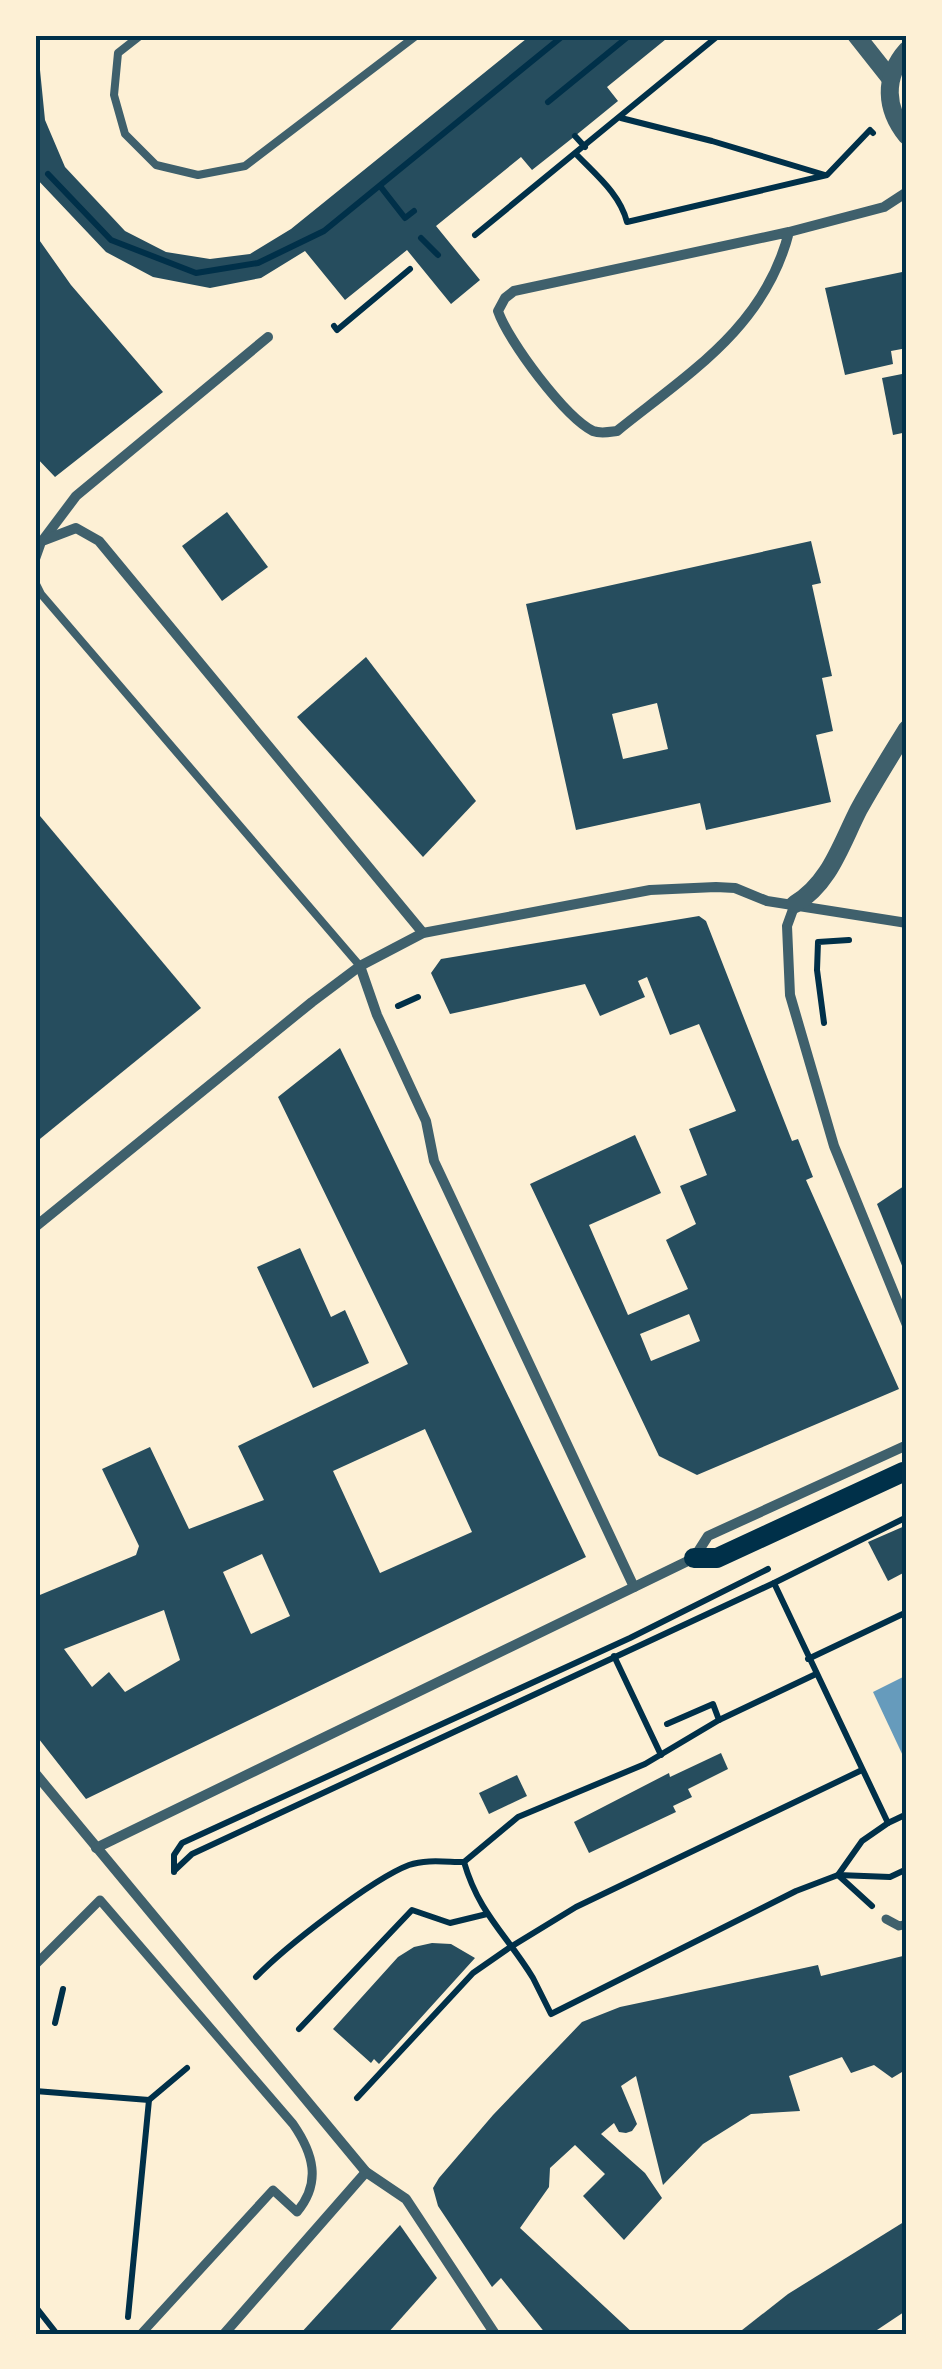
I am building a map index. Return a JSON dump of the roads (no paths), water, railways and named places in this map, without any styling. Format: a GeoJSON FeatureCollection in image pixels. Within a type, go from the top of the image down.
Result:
{"type":"FeatureCollection","features":[{"type":"Feature","properties":{"kind":"main road"},"geometry":{"type":"LineString","coordinates":[[694,1558],[716,1558],[903,1472]]}},
{"type":"Feature","properties":{"kind":"street"},"geometry":{"type":"LineString","coordinates":[[856,35],[890,78]]}},
{"type":"Feature","properties":{"kind":"street"},"geometry":{"type":"LineString","coordinates":[[907,50],[890,78],[889,100],[896,122],[907,136]]}},
{"type":"Feature","properties":{"kind":"street"},"geometry":{"type":"LineString","coordinates":[[788,232],[780,265],[734,336],[617,432],[597,433],[572,416],[504,331],[498,312],[504,298],[514,291],[884,208],[907,192]]}},
{"type":"Feature","properties":{"kind":"street"},"geometry":{"type":"LineString","coordinates":[[38,540],[76,496],[268,337]]}},
{"type":"Feature","properties":{"kind":"street"},"geometry":{"type":"LineString","coordinates":[[38,540],[76,528],[99,540],[423,933]]}},
{"type":"Feature","properties":{"kind":"street"},"geometry":{"type":"LineString","coordinates":[[907,729],[822,882],[796,904],[787,926],[790,995],[834,1146],[907,1325]]}},
{"type":"Feature","properties":{"kind":"street"},"geometry":{"type":"LineString","coordinates":[[35,1227],[312,1002],[360,966],[423,933],[650,890],[735,888],[768,901],[907,923]]}},
{"type":"Feature","properties":{"kind":"street"},"geometry":{"type":"LineString","coordinates":[[360,966],[377,1015],[426,1121],[434,1161],[634,1587]]}},
{"type":"Feature","properties":{"kind":"street"},"geometry":{"type":"LineString","coordinates":[[96,1848],[694,1558],[708,1536],[907,1445]]}},
{"type":"Feature","properties":{"kind":"street"},"geometry":{"type":"LineString","coordinates":[[35,1773],[366,2172],[406,2199],[494,2334]]}},
{"type":"Feature","properties":{"kind":"street"},"geometry":{"type":"LineString","coordinates":[[35,1965],[100,1900],[293,2124],[309,2148],[314,2176],[309,2198],[297,2212],[273,2190],[141,2334]]}},
{"type":"Feature","properties":{"kind":"street"},"geometry":{"type":"LineString","coordinates":[[886,1919],[899,1926],[907,1924]]}},
{"type":"Feature","properties":{"kind":"street"},"geometry":{"type":"LineString","coordinates":[[224,2334],[366,2172]]}},
{"type":"Feature","properties":{"kind":"lane"},"geometry":{"type":"LineString","coordinates":[[141,35],[118,54],[114,95],[126,134],[156,165],[198,175],[245,166],[417,35]]}},
{"type":"Feature","properties":{"kind":"lane"},"geometry":{"type":"LineString","coordinates":[[35,562],[38,540]]}},
{"type":"Feature","properties":{"kind":"lane"},"geometry":{"type":"LineString","coordinates":[[35,582],[41,594],[360,966]]}},
{"type":"Feature","properties":{"kind":"water"},"geometry":{"type":"Polygon","coordinates":[[[907,1675],[907,1757],[904,1758],[873,1692],[907,1675]]]}}]}
